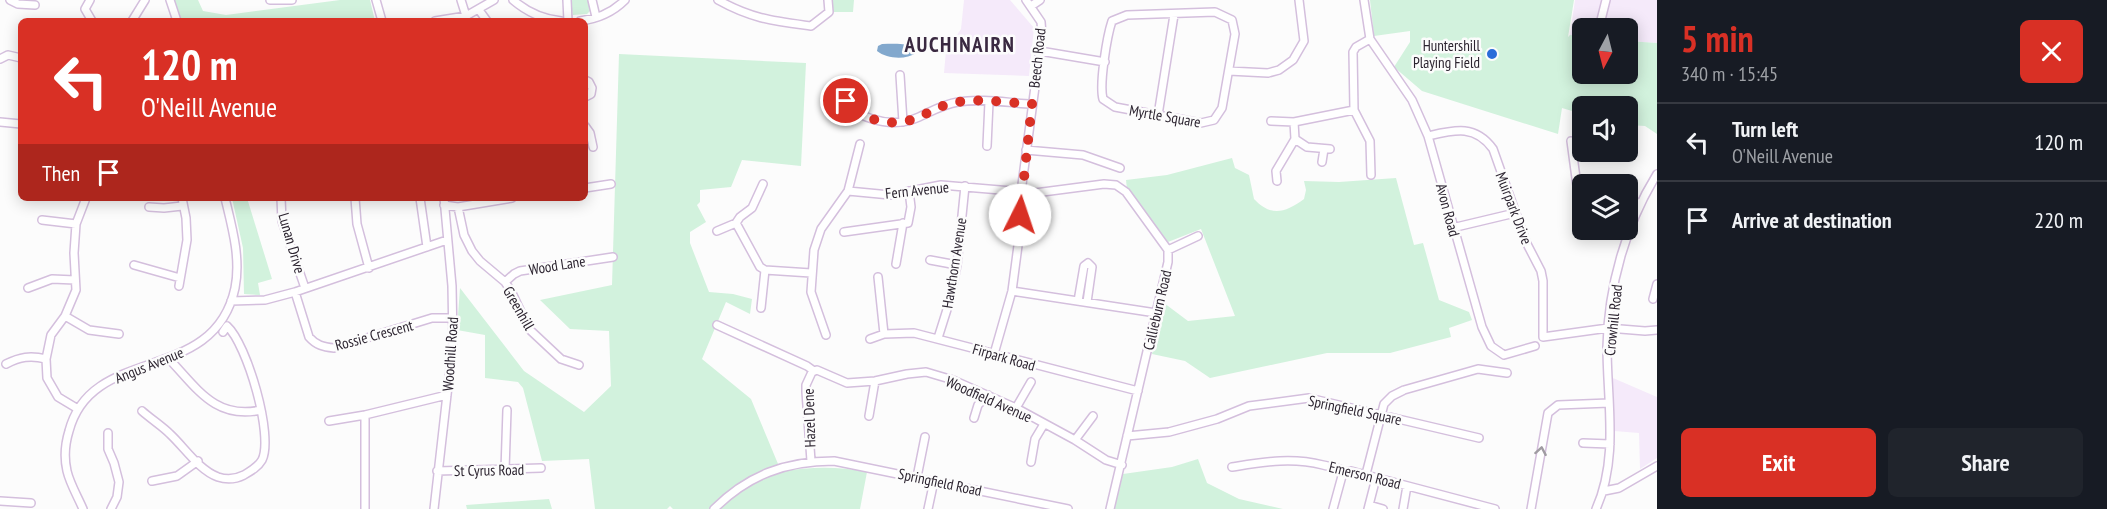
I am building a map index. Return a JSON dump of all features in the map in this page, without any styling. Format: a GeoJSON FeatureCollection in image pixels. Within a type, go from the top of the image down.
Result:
{"type":"FeatureCollection","features":[{"type":"Feature","properties":{"kind":"street"},"geometry":{"type":"LineString","coordinates":[[10,0],[18,4],[35,5]]}},
{"type":"Feature","properties":{"kind":"street"},"geometry":{"type":"LineString","coordinates":[[90,0],[85,9],[90,18]]}},
{"type":"Feature","properties":{"kind":"street"},"geometry":{"type":"LineString","coordinates":[[170,0],[176,18]]}},
{"type":"Feature","properties":{"kind":"street"},"geometry":{"type":"LineString","coordinates":[[270,0],[292,0]]}},
{"type":"Feature","properties":{"kind":"street"},"geometry":{"type":"LineString","coordinates":[[376,0],[381,18]]}},
{"type":"Feature","properties":{"kind":"street"},"geometry":{"type":"LineString","coordinates":[[460,0],[466,16]]}},
{"type":"Feature","properties":{"kind":"street"},"geometry":{"type":"LineString","coordinates":[[454,18],[466,16],[494,0]]}},
{"type":"Feature","properties":{"kind":"street"},"geometry":{"type":"LineString","coordinates":[[513,0],[522,8],[545,18]]}},
{"type":"Feature","properties":{"kind":"street"},"geometry":{"type":"LineString","coordinates":[[567,0],[568,18]]}},
{"type":"Feature","properties":{"kind":"street"},"geometry":{"type":"LineString","coordinates":[[592,0],[596,17]]}},
{"type":"Feature","properties":{"kind":"street"},"geometry":{"type":"LineString","coordinates":[[588,19],[617,8],[625,0]]}},
{"type":"Feature","properties":{"kind":"street"},"geometry":{"type":"LineString","coordinates":[[718,0],[749,15],[783,23],[812,26],[829,12],[828,0]]}},
{"type":"Feature","properties":{"kind":"street"},"geometry":{"type":"LineString","coordinates":[[1028,3],[1040,0]]}},
{"type":"Feature","properties":{"kind":"street"},"geometry":{"type":"LineString","coordinates":[[1229,71],[1268,73],[1279,70],[1293,60],[1304,41],[1299,0]]}},
{"type":"Feature","properties":{"kind":"street"},"geometry":{"type":"LineString","coordinates":[[1364,0],[1370,39],[1356,47],[1353,52],[1354,110],[1370,141],[1371,176]]}},
{"type":"Feature","properties":{"kind":"street"},"geometry":{"type":"LineString","coordinates":[[1602,18],[1606,0]]}},
{"type":"Feature","properties":{"kind":"street"},"geometry":{"type":"LineString","coordinates":[[134,18],[143,1]]}},
{"type":"Feature","properties":{"kind":"street","name":"Beech Road"},"geometry":{"type":"LineString","coordinates":[[994,354],[1012,291],[1019,238],[1021,192],[1043,27],[1039,17],[1028,3]]}},
{"type":"Feature","properties":{"kind":"street"},"geometry":{"type":"LineString","coordinates":[[479,10],[485,18]]}},
{"type":"Feature","properties":{"kind":"street","name":"Myrtle Square"},"geometry":{"type":"LineString","coordinates":[[1215,12],[1232,20],[1235,34],[1229,71],[1222,108],[1214,120],[1201,123],[1115,107],[1108,104],[1101,94],[1108,32],[1112,21],[1127,15],[1174,15],[1215,12]]}},
{"type":"Feature","properties":{"kind":"street"},"geometry":{"type":"LineString","coordinates":[[1158,115],[1174,15]]}},
{"type":"Feature","properties":{"kind":"street","name":"Avon Road"},"geometry":{"type":"LineString","coordinates":[[1370,39],[1412,100],[1428,136],[1452,228],[1482,327],[1491,346],[1504,355],[1535,346]]}},
{"type":"Feature","properties":{"kind":"street"},"geometry":{"type":"LineString","coordinates":[[1040,51],[1105,62]]}},
{"type":"Feature","properties":{"kind":"street"},"geometry":{"type":"LineString","coordinates":[[0,59],[8,55],[18,57]]}},
{"type":"Feature","properties":{"kind":"street"},"geometry":{"type":"LineString","coordinates":[[900,75],[903,122]]}},
{"type":"Feature","properties":{"kind":"street"},"geometry":{"type":"LineString","coordinates":[[588,82],[592,88],[591,94],[588,96]]}},
{"type":"Feature","properties":{"kind":"street"},"geometry":{"type":"LineString","coordinates":[[848,108],[880,122],[903,122],[958,102],[1032,104]]}},
{"type":"Feature","properties":{"kind":"street"},"geometry":{"type":"LineString","coordinates":[[987,146],[989,102]]}},
{"type":"Feature","properties":{"kind":"street"},"geometry":{"type":"LineString","coordinates":[[1271,121],[1294,122],[1354,110]]}},
{"type":"Feature","properties":{"kind":"street"},"geometry":{"type":"LineString","coordinates":[[0,122],[18,124]]}},
{"type":"Feature","properties":{"kind":"street"},"geometry":{"type":"LineString","coordinates":[[1277,181],[1276,171],[1295,139],[1294,122]]}},
{"type":"Feature","properties":{"kind":"street"},"geometry":{"type":"LineString","coordinates":[[588,130],[593,147]]}},
{"type":"Feature","properties":{"kind":"street","name":"Muirpark Drive"},"geometry":{"type":"LineString","coordinates":[[1428,136],[1461,130],[1474,133],[1487,141],[1493,149],[1526,242],[1541,271],[1543,337],[1608,328]]}},
{"type":"Feature","properties":{"kind":"street"},"geometry":{"type":"LineString","coordinates":[[1295,139],[1307,147],[1327,149],[1322,162]]}},
{"type":"Feature","properties":{"kind":"street"},"geometry":{"type":"LineString","coordinates":[[1571,141],[1575,174]]}},
{"type":"Feature","properties":{"kind":"street"},"geometry":{"type":"LineString","coordinates":[[826,335],[812,292],[811,273],[814,250],[821,229],[848,192],[860,144]]}},
{"type":"Feature","properties":{"kind":"street"},"geometry":{"type":"LineString","coordinates":[[1026,150],[1083,154],[1108,168],[1120,168]]}},
{"type":"Feature","properties":{"kind":"street","name":"Crowhill Road"},"geometry":{"type":"LineString","coordinates":[[1596,509],[1604,491],[1610,444],[1608,328],[1614,288],[1625,243],[1640,203],[1657,174]]}},
{"type":"Feature","properties":{"kind":"street"},"geometry":{"type":"LineString","coordinates":[[588,188],[611,184]]}},
{"type":"Feature","properties":{"kind":"street"},"geometry":{"type":"LineString","coordinates":[[717,231],[736,223],[752,208],[763,184]]}},
{"type":"Feature","properties":{"kind":"street","name":"Callieburn Road"},"geometry":{"type":"LineString","coordinates":[[1021,192],[1035,193],[1104,184],[1116,185],[1126,192],[1168,250],[1122,465],[1110,509]]}},
{"type":"Feature","properties":{"kind":"street","name":"Fern Avenue"},"geometry":{"type":"LineString","coordinates":[[848,192],[890,195],[941,185],[1021,192]]}},
{"type":"Feature","properties":{"kind":"street","name":"Hawthorn Avenue"},"geometry":{"type":"LineString","coordinates":[[938,338],[950,300],[957,265],[965,186]]}},
{"type":"Feature","properties":{"kind":"street"},"geometry":{"type":"LineString","coordinates":[[844,232],[908,223],[911,207],[909,191]]}},
{"type":"Feature","properties":{"kind":"street"},"geometry":{"type":"LineString","coordinates":[[78,409],[58,397],[47,378],[46,359],[51,335],[65,316],[76,290],[74,253],[76,224],[85,201]]}},
{"type":"Feature","properties":{"kind":"street","name":"Angus Avenue"},"geometry":{"type":"LineString","coordinates":[[83,509],[67,472],[65,445],[72,417],[93,391],[112,379],[169,359],[188,350],[212,333],[224,316],[235,286],[237,266],[233,230],[226,201]]}},
{"type":"Feature","properties":{"kind":"street","name":"Lunan Drive"},"geometry":{"type":"LineString","coordinates":[[281,201],[282,221],[305,288]]}},
{"type":"Feature","properties":{"kind":"street"},"geometry":{"type":"LineString","coordinates":[[355,201],[357,224],[369,267]]}},
{"type":"Feature","properties":{"kind":"street"},"geometry":{"type":"LineString","coordinates":[[420,201],[427,247]]}},
{"type":"Feature","properties":{"kind":"street"},"geometry":{"type":"LineString","coordinates":[[444,202],[458,207],[494,201]]}},
{"type":"Feature","properties":{"kind":"street"},"geometry":{"type":"LineString","coordinates":[[134,265],[180,282],[187,240],[186,218],[182,202],[164,208],[149,207]]}},
{"type":"Feature","properties":{"kind":"street","name":"Woodhill Road"},"geometry":{"type":"LineString","coordinates":[[434,509],[453,342],[444,202]]}},
{"type":"Feature","properties":{"kind":"street","name":"Greenhill"},"geometry":{"type":"LineString","coordinates":[[458,207],[464,235],[472,250],[480,261],[505,282],[529,329],[561,359],[579,365]]}},
{"type":"Feature","properties":{"kind":"street"},"geometry":{"type":"LineString","coordinates":[[1452,228],[1515,213]]}},
{"type":"Feature","properties":{"kind":"street"},"geometry":{"type":"LineString","coordinates":[[42,220],[76,224]]}},
{"type":"Feature","properties":{"kind":"street"},"geometry":{"type":"LineString","coordinates":[[736,223],[760,267],[765,270],[811,273]]}},
{"type":"Feature","properties":{"kind":"street"},"geometry":{"type":"LineString","coordinates":[[896,264],[903,223]]}},
{"type":"Feature","properties":{"kind":"street"},"geometry":{"type":"LineString","coordinates":[[1168,250],[1198,236]]}},
{"type":"Feature","properties":{"kind":"street"},"geometry":{"type":"LineString","coordinates":[[231,301],[265,300],[296,292],[447,240]]}},
{"type":"Feature","properties":{"kind":"street","name":"Wood Lane"},"geometry":{"type":"LineString","coordinates":[[505,282],[520,271],[613,257]]}},
{"type":"Feature","properties":{"kind":"street"},"geometry":{"type":"LineString","coordinates":[[930,260],[957,265]]}},
{"type":"Feature","properties":{"kind":"street"},"geometry":{"type":"LineString","coordinates":[[1078,301],[1084,266],[1088,263],[1092,267],[1088,302]]}},
{"type":"Feature","properties":{"kind":"street"},"geometry":{"type":"LineString","coordinates":[[761,308],[765,270]]}},
{"type":"Feature","properties":{"kind":"street"},"geometry":{"type":"LineString","coordinates":[[878,277],[884,334]]}},
{"type":"Feature","properties":{"kind":"street"},"geometry":{"type":"LineString","coordinates":[[28,288],[52,279],[75,280]]}},
{"type":"Feature","properties":{"kind":"street"},"geometry":{"type":"LineString","coordinates":[[1653,299],[1657,284]]}},
{"type":"Feature","properties":{"kind":"street"},"geometry":{"type":"LineString","coordinates":[[1012,291],[1156,313]]}},
{"type":"Feature","properties":{"kind":"street","name":"Rossie Crescent"},"geometry":{"type":"LineString","coordinates":[[296,292],[309,337],[313,342],[325,348],[334,348],[432,318],[453,318]]}},
{"type":"Feature","properties":{"kind":"street"},"geometry":{"type":"LineString","coordinates":[[65,316],[89,330],[118,334]]}},
{"type":"Feature","properties":{"kind":"street","name":"Woodfield Avenue"},"geometry":{"type":"LineString","coordinates":[[717,325],[807,366],[812,374],[823,372],[847,383],[875,381],[926,372],[953,380],[1016,408],[1075,440],[1106,460],[1122,465]]}},
{"type":"Feature","properties":{"kind":"street"},"geometry":{"type":"LineString","coordinates":[[142,411],[169,433],[208,472],[230,479],[255,469],[262,459],[264,446],[261,410],[249,364],[236,335],[227,326],[223,332]]}},
{"type":"Feature","properties":{"kind":"street"},"geometry":{"type":"LineString","coordinates":[[1608,328],[1657,330]]}},
{"type":"Feature","properties":{"kind":"street","name":"Firpark Road"},"geometry":{"type":"LineString","coordinates":[[870,339],[884,334],[914,333],[1138,391]]}},
{"type":"Feature","properties":{"kind":"street"},"geometry":{"type":"LineString","coordinates":[[6,364],[20,358],[34,356],[46,359]]}},
{"type":"Feature","properties":{"kind":"street"},"geometry":{"type":"LineString","coordinates":[[169,359],[213,404],[231,411],[261,410]]}},
{"type":"Feature","properties":{"kind":"street"},"geometry":{"type":"LineString","coordinates":[[1366,474],[1384,404],[1392,396],[1428,381],[1478,369],[1507,373]]}},
{"type":"Feature","properties":{"kind":"street","name":"Hazel Dene"},"geometry":{"type":"LineString","coordinates":[[811,461],[806,392],[812,374]]}},
{"type":"Feature","properties":{"kind":"street"},"geometry":{"type":"LineString","coordinates":[[869,416],[875,381]]}},
{"type":"Feature","properties":{"kind":"street"},"geometry":{"type":"LineString","coordinates":[[1016,408],[1030,382]]}},
{"type":"Feature","properties":{"kind":"street"},"geometry":{"type":"LineString","coordinates":[[329,421],[365,415],[447,395]]}},
{"type":"Feature","properties":{"kind":"street"},"geometry":{"type":"LineString","coordinates":[[974,418],[978,405],[988,395]]}},
{"type":"Feature","properties":{"kind":"street","name":"Springfield Square"},"geometry":{"type":"LineString","coordinates":[[1127,436],[1169,432],[1217,419],[1249,406],[1309,398],[1479,438]]}},
{"type":"Feature","properties":{"kind":"street"},"geometry":{"type":"LineString","coordinates":[[1531,509],[1548,413],[1558,405],[1609,403]]}},
{"type":"Feature","properties":{"kind":"street"},"geometry":{"type":"LineString","coordinates":[[506,470],[507,410]]}},
{"type":"Feature","properties":{"kind":"street"},"geometry":{"type":"LineString","coordinates":[[365,415],[365,509]]}},
{"type":"Feature","properties":{"kind":"street"},"geometry":{"type":"LineString","coordinates":[[1075,440],[1093,416]]}},
{"type":"Feature","properties":{"kind":"street"},"geometry":{"type":"LineString","coordinates":[[1031,462],[1035,439],[1044,424]]}},
{"type":"Feature","properties":{"kind":"street"},"geometry":{"type":"LineString","coordinates":[[108,433],[108,450],[119,482],[117,497],[111,509]]}},
{"type":"Feature","properties":{"kind":"street"},"geometry":{"type":"LineString","coordinates":[[917,477],[925,437]]}},
{"type":"Feature","properties":{"kind":"street"},"geometry":{"type":"LineString","coordinates":[[1583,443],[1610,444]]}},
{"type":"Feature","properties":{"kind":"street","name":"Emerson Road"},"geometry":{"type":"LineString","coordinates":[[1232,467],[1294,459],[1341,469],[1345,472],[1366,474],[1495,509]]}},
{"type":"Feature","properties":{"kind":"street"},"geometry":{"type":"LineString","coordinates":[[152,481],[177,476],[198,461]]}},
{"type":"Feature","properties":{"kind":"street","name":"Springfield Road"},"geometry":{"type":"LineString","coordinates":[[714,509],[727,496],[777,468],[811,461],[852,463],[1068,509]]}},
{"type":"Feature","properties":{"kind":"street"},"geometry":{"type":"LineString","coordinates":[[1604,491],[1620,488],[1657,466]]}},
{"type":"Feature","properties":{"kind":"street","name":"St Cyrus Road"},"geometry":{"type":"LineString","coordinates":[[437,471],[541,468]]}},
{"type":"Feature","properties":{"kind":"street"},"geometry":{"type":"LineString","coordinates":[[1334,509],[1345,472]]}},
{"type":"Feature","properties":{"kind":"street"},"geometry":{"type":"LineString","coordinates":[[1376,478],[1369,507],[1383,509]]}},
{"type":"Feature","properties":{"kind":"street"},"geometry":{"type":"LineString","coordinates":[[928,509],[934,481]]}},
{"type":"Feature","properties":{"kind":"street"},"geometry":{"type":"LineString","coordinates":[[1403,509],[1407,486]]}},
{"type":"Feature","properties":{"kind":"street"},"geometry":{"type":"LineString","coordinates":[[0,501],[31,502]]}},
{"type":"Feature","properties":{"kind":"shaded area"},"geometry":{"type":"Polygon","coordinates":[[[964,0],[1010,0],[1034,28],[1029,76],[944,73],[946,51],[961,29],[964,0]]]}},
{"type":"Feature","properties":{"kind":"shaded area"},"geometry":{"type":"Polygon","coordinates":[[[1575,0],[1657,0],[1657,43],[1638,42],[1638,18],[1572,18],[1575,0]]]}},
{"type":"Feature","properties":{"kind":"shaded area"},"geometry":{"type":"Polygon","coordinates":[[[1613,378],[1657,397],[1657,458],[1640,469],[1639,433],[1614,431],[1613,378]]]}},
{"type":"Feature","properties":{"kind":"green space"},"geometry":{"type":"Polygon","coordinates":[[[174,0],[198,0],[203,11],[226,15],[340,0],[370,0],[374,18],[181,18],[174,0]]]}},
{"type":"Feature","properties":{"kind":"green space"},"geometry":{"type":"Polygon","coordinates":[[[570,0],[588,0],[590,11],[587,14],[573,15],[570,0]]]}},
{"type":"Feature","properties":{"kind":"green space"},"geometry":{"type":"Polygon","coordinates":[[[832,0],[854,0],[853,12],[832,12],[832,0]]]}},
{"type":"Feature","properties":{"kind":"green space","name":"Huntershill Playing Field"},"geometry":{"type":"Polygon","coordinates":[[[1370,0],[1574,0],[1568,37],[1572,35],[1572,84],[1638,84],[1638,42],[1657,43],[1657,134],[1645,126],[1638,126],[1638,96],[1572,96],[1572,111],[1562,108],[1558,134],[1422,91],[1394,67],[1410,42],[1410,31],[1374,36],[1370,0]]]}},
{"type":"Feature","properties":{"kind":"green space"},"geometry":{"type":"Polygon","coordinates":[[[619,54],[806,63],[801,166],[742,160],[731,187],[700,190],[700,202],[697,205],[706,222],[690,232],[690,243],[709,292],[733,294],[752,299],[750,314],[726,302],[702,359],[751,399],[781,471],[824,468],[867,472],[860,509],[673,509],[670,506],[667,509],[595,509],[589,459],[542,461],[523,388],[518,382],[485,378],[485,335],[457,330],[460,288],[524,371],[584,412],[611,386],[609,331],[570,329],[540,300],[612,285],[619,54]]]}},
{"type":"Feature","properties":{"kind":"green space"},"geometry":{"type":"Polygon","coordinates":[[[1232,158],[1235,168],[1249,175],[1254,199],[1272,211],[1284,210],[1304,199],[1306,190],[1304,181],[1339,182],[1396,178],[1414,245],[1423,243],[1439,300],[1469,312],[1472,320],[1449,328],[1451,337],[1390,353],[1327,353],[1210,378],[1185,361],[1152,354],[1164,303],[1188,321],[1235,316],[1201,229],[1168,242],[1127,189],[1126,180],[1167,175],[1232,158]]]}},
{"type":"Feature","properties":{"kind":"green space"},"geometry":{"type":"Polygon","coordinates":[[[233,201],[248,201],[272,279],[258,283],[260,295],[244,294],[243,248],[233,201]]]}},
{"type":"Feature","properties":{"kind":"green space"},"geometry":{"type":"Polygon","coordinates":[[[1198,459],[1207,483],[1239,499],[1283,509],[1113,509],[1123,474],[1172,467],[1198,459]]]}},
{"type":"Feature","properties":{"kind":"green space"},"geometry":{"type":"Polygon","coordinates":[[[549,499],[552,509],[467,509],[466,505],[549,499]]]}},
{"type":"Feature","properties":{"kind":"water"},"geometry":{"type":"Polygon","coordinates":[[[882,44],[912,47],[916,53],[902,58],[886,56],[877,51],[878,46],[882,44]]]}},
{"type":"Feature","properties":{"kind":"place","name":"Huntershill Playing Field"},"geometry":{"type":"Point","coordinates":[1492,54]}},
{"type":"Feature","properties":{"kind":"district","name":"AUCHINAIRN"},"geometry":{"type":"Point","coordinates":[960,44]}},
{"type":"Feature","properties":{"kind":"route"},"geometry":{"type":"LineString","coordinates":[[846,101],[848,108],[858,114],[880,122],[893,123],[917,118],[945,105],[958,102],[1032,104],[1020,215]]}}]}
